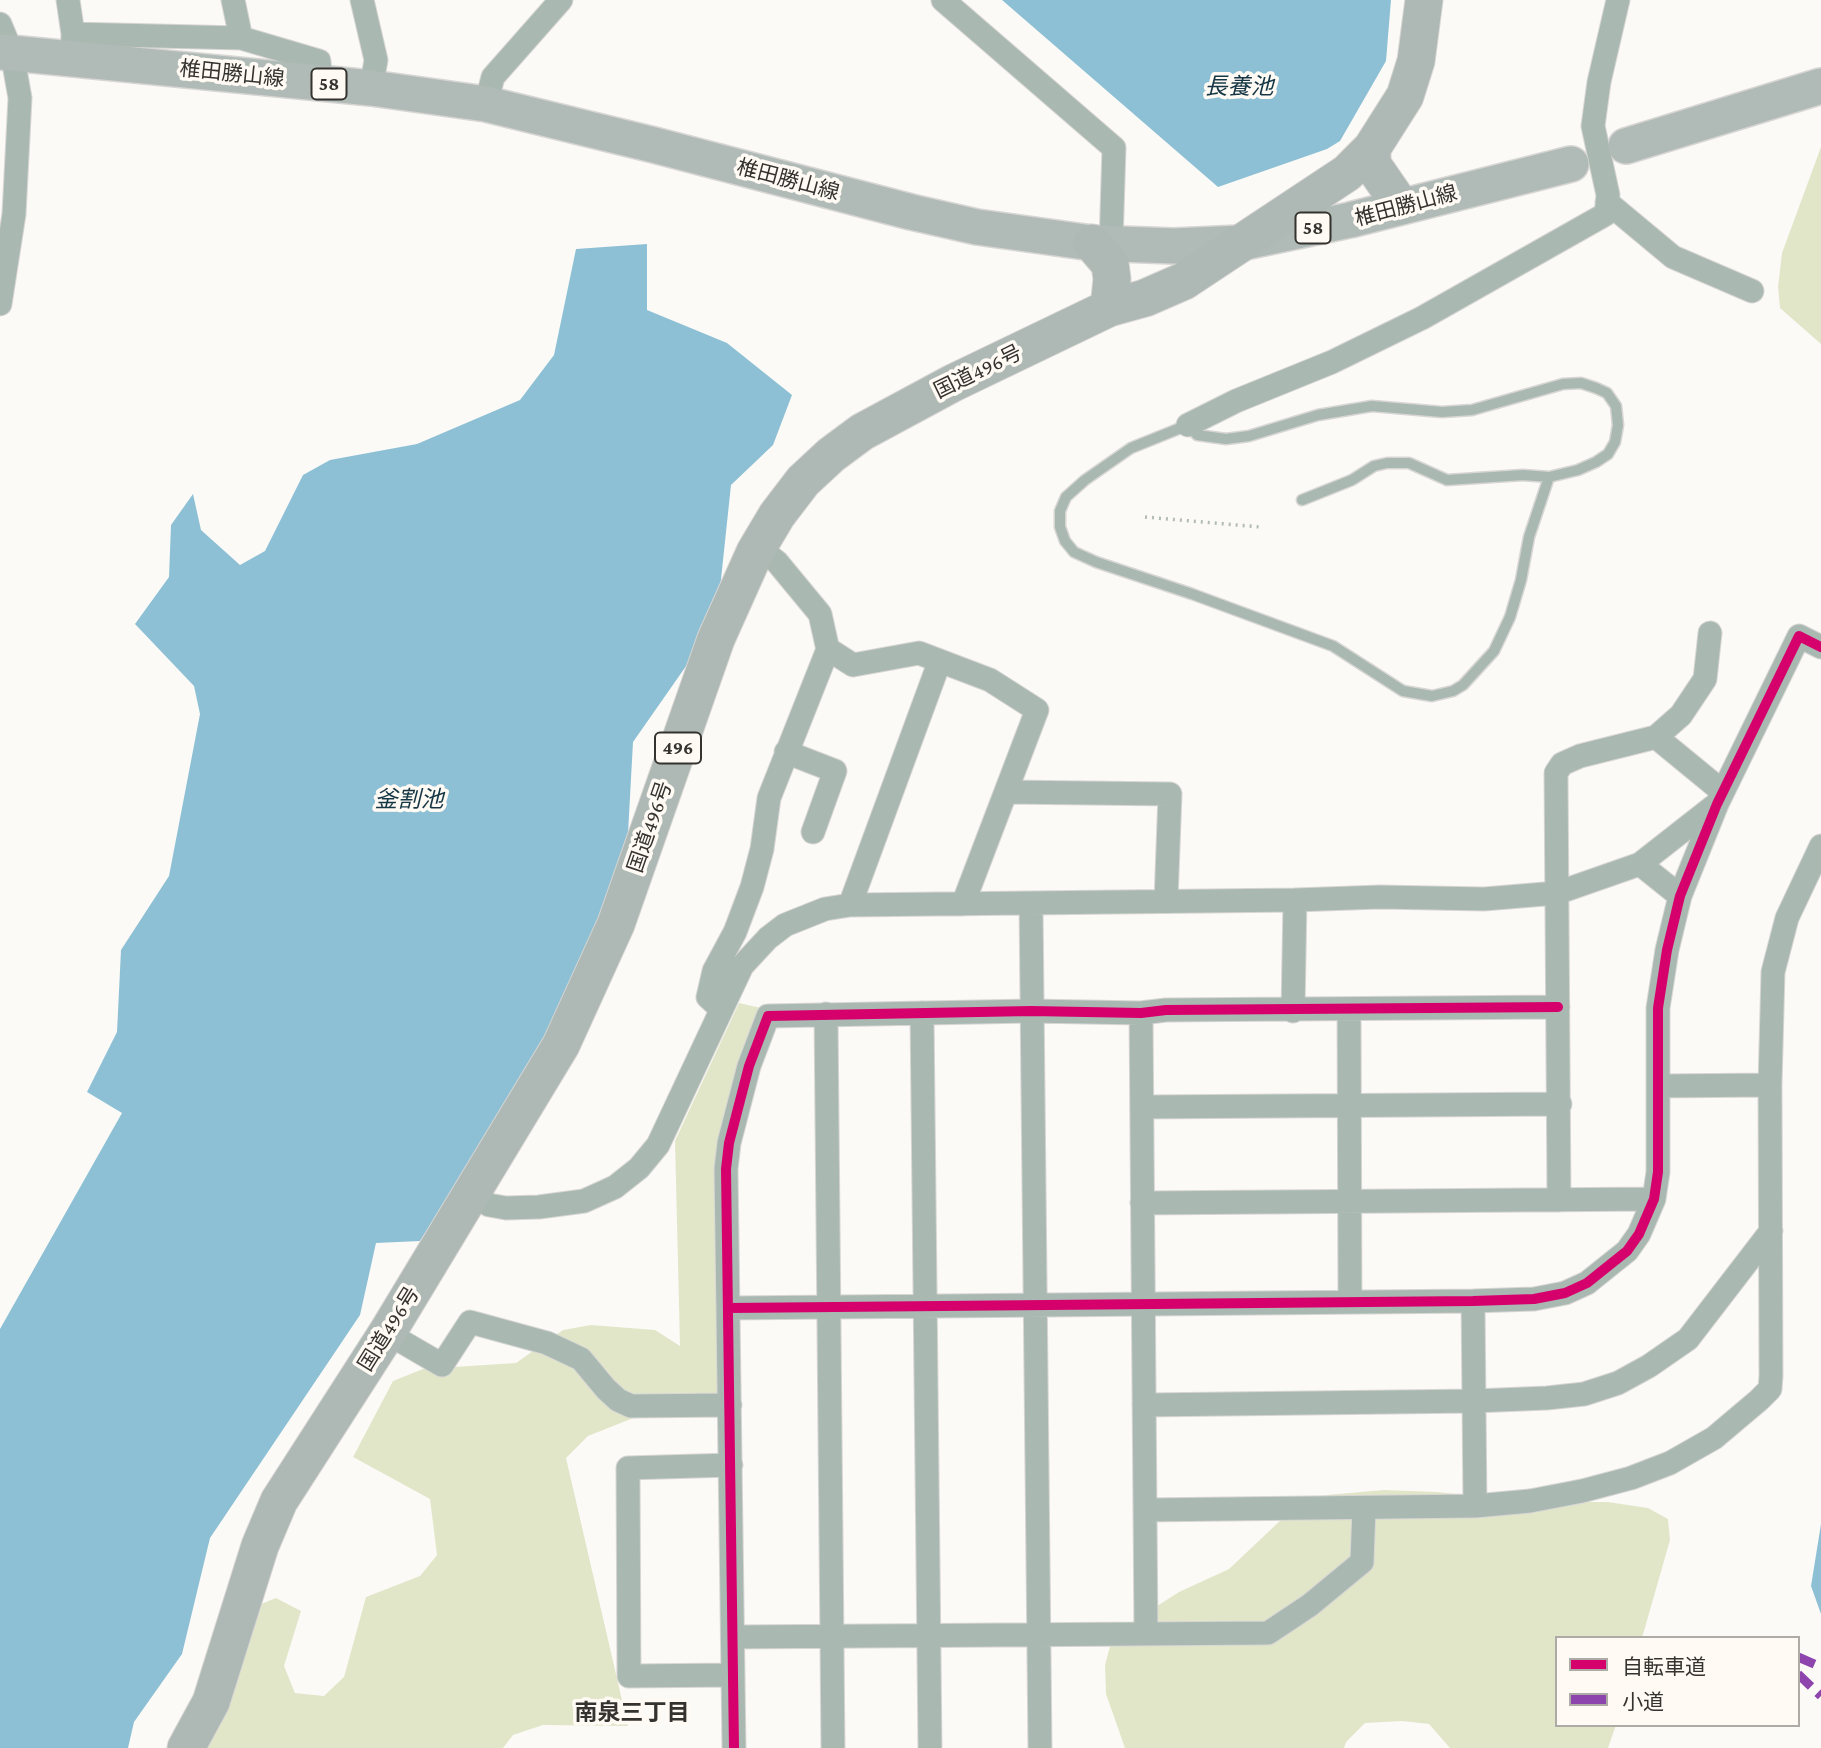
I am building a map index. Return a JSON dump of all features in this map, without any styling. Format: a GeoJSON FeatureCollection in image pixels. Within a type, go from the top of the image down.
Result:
{"type":"FeatureCollection","features":[{"type":"Feature","properties":{"kind":"highway","name":"国道496号"},"geometry":{"type":"LineString","coordinates":[[186,1748],[211,1702],[260,1546],[279,1501],[387,1333],[561,1045],[616,924],[716,639],[758,547],[777,514],[803,481],[862,432],[953,383],[1109,308],[1145,298],[1184,281],[1347,173],[1372,148],[1405,96],[1416,61],[1424,0]]}},
{"type":"Feature","properties":{"kind":"highway"},"geometry":{"type":"LineString","coordinates":[[1372,148],[1372,164],[1401,206]]}},
{"type":"Feature","properties":{"kind":"highway"},"geometry":{"type":"LineString","coordinates":[[1101,244],[1110,264],[1112,279],[1109,308]]}},
{"type":"Feature","properties":{"kind":"main road","name":"椎田勝山線"},"geometry":{"type":"LineString","coordinates":[[4,43],[73,47],[486,104],[924,215],[977,227],[1101,244],[1174,246],[1241,243],[1350,220],[1572,164]]}},
{"type":"Feature","properties":{"kind":"main road"},"geometry":{"type":"LineString","coordinates":[[1626,146],[1821,86]]}},
{"type":"Feature","properties":{"kind":"street"},"geometry":{"type":"LineString","coordinates":[[68,0],[73,47],[241,38],[319,61],[321,83]]}},
{"type":"Feature","properties":{"kind":"street"},"geometry":{"type":"LineString","coordinates":[[233,0],[241,38]]}},
{"type":"Feature","properties":{"kind":"street"},"geometry":{"type":"LineString","coordinates":[[362,0],[376,60],[371,88]]}},
{"type":"Feature","properties":{"kind":"street"},"geometry":{"type":"LineString","coordinates":[[486,104],[493,77],[561,0]]}},
{"type":"Feature","properties":{"kind":"street"},"geometry":{"type":"LineString","coordinates":[[943,0],[1114,148],[1101,244]]}},
{"type":"Feature","properties":{"kind":"street"},"geometry":{"type":"LineString","coordinates":[[1188,425],[1236,401],[1332,362],[1422,318],[1582,230],[1606,214],[1608,195],[1593,126],[1599,82],[1618,0]]}},
{"type":"Feature","properties":{"kind":"street"},"geometry":{"type":"LineString","coordinates":[[0,303],[14,214],[20,98],[4,43]]}},
{"type":"Feature","properties":{"kind":"street"},"geometry":{"type":"LineString","coordinates":[[1607,202],[1673,257],[1752,290]]}},
{"type":"Feature","properties":{"kind":"street"},"geometry":{"type":"LineString","coordinates":[[721,1009],[708,997],[714,971],[735,932],[752,887],[762,849],[769,798],[828,650],[820,614],[777,562],[758,547]]}},
{"type":"Feature","properties":{"kind":"street"},"geometry":{"type":"LineString","coordinates":[[1559,1200],[1556,773],[1562,764],[1580,756],[1656,737],[1682,715],[1705,679],[1710,633]]}},
{"type":"Feature","properties":{"kind":"street"},"geometry":{"type":"LineString","coordinates":[[729,1308],[1473,1301],[1534,1299],[1565,1293],[1587,1283],[1628,1251],[1639,1234],[1654,1199],[1658,1172],[1658,1008],[1667,950],[1680,897],[1720,798],[1799,636],[1821,647]]}},
{"type":"Feature","properties":{"kind":"street"},"geometry":{"type":"LineString","coordinates":[[828,650],[853,665],[919,653],[939,663],[990,680],[1037,710],[964,904]]}},
{"type":"Feature","properties":{"kind":"street"},"geometry":{"type":"LineString","coordinates":[[850,905],[939,663]]}},
{"type":"Feature","properties":{"kind":"street"},"geometry":{"type":"LineString","coordinates":[[1656,737],[1720,798]]}},
{"type":"Feature","properties":{"kind":"street"},"geometry":{"type":"LineString","coordinates":[[786,752],[835,771],[813,832]]}},
{"type":"Feature","properties":{"kind":"street"},"geometry":{"type":"LineString","coordinates":[[1006,792],[1170,794],[1167,901]]}},
{"type":"Feature","properties":{"kind":"street"},"geometry":{"type":"LineString","coordinates":[[473,1193],[489,1205],[517,1208],[584,1201],[615,1187],[639,1168],[658,1144],[742,966],[768,938],[804,915],[850,905],[1380,897],[1484,899],[1557,893],[1640,864],[1720,798]]}},
{"type":"Feature","properties":{"kind":"street"},"geometry":{"type":"LineString","coordinates":[[1145,1510],[1475,1506],[1530,1501],[1631,1478],[1670,1462],[1714,1438],[1759,1401],[1770,1389],[1771,1376],[1770,1085],[1773,972],[1787,918],[1821,846]]}},
{"type":"Feature","properties":{"kind":"street"},"geometry":{"type":"LineString","coordinates":[[1640,864],[1680,897]]}},
{"type":"Feature","properties":{"kind":"street"},"geometry":{"type":"LineString","coordinates":[[1293,1011],[1295,900]]}},
{"type":"Feature","properties":{"kind":"street"},"geometry":{"type":"LineString","coordinates":[[1031,904],[1040,1748]]}},
{"type":"Feature","properties":{"kind":"street"},"geometry":{"type":"LineString","coordinates":[[734,1748],[726,1169],[729,1143],[749,1066],[768,1016],[1558,1007]]}},
{"type":"Feature","properties":{"kind":"street"},"geometry":{"type":"LineString","coordinates":[[1349,1010],[1350,1302]]}},
{"type":"Feature","properties":{"kind":"street"},"geometry":{"type":"LineString","coordinates":[[922,1013],[930,1748]]}},
{"type":"Feature","properties":{"kind":"street"},"geometry":{"type":"LineString","coordinates":[[1141,1013],[1146,1634]]}},
{"type":"Feature","properties":{"kind":"street"},"geometry":{"type":"LineString","coordinates":[[826,1014],[834,1748]]}},
{"type":"Feature","properties":{"kind":"street"},"geometry":{"type":"LineString","coordinates":[[1658,1086],[1770,1085]]}},
{"type":"Feature","properties":{"kind":"street"},"geometry":{"type":"LineString","coordinates":[[1142,1107],[1560,1104]]}},
{"type":"Feature","properties":{"kind":"street"},"geometry":{"type":"LineString","coordinates":[[1142,1203],[1654,1199]]}},
{"type":"Feature","properties":{"kind":"street"},"geometry":{"type":"LineString","coordinates":[[1144,1405],[1474,1401],[1584,1394],[1618,1383],[1649,1366],[1688,1339],[1771,1231]]}},
{"type":"Feature","properties":{"kind":"street"},"geometry":{"type":"LineString","coordinates":[[1473,1301],[1475,1506]]}},
{"type":"Feature","properties":{"kind":"street"},"geometry":{"type":"LineString","coordinates":[[387,1333],[442,1364],[470,1322],[547,1343],[581,1359],[606,1389],[618,1400],[631,1406],[730,1405]]}},
{"type":"Feature","properties":{"kind":"street"},"geometry":{"type":"LineString","coordinates":[[731,1465],[628,1468],[629,1676],[733,1675]]}},
{"type":"Feature","properties":{"kind":"street"},"geometry":{"type":"LineString","coordinates":[[733,1637],[1268,1633],[1310,1605],[1362,1562],[1364,1508]]}},
{"type":"Feature","properties":{"kind":"lane"},"geometry":{"type":"LineString","coordinates":[[1302,500],[1352,480],[1374,466],[1387,463],[1409,463],[1447,480],[1523,475],[1549,477],[1578,470],[1596,463],[1608,454],[1615,442],[1618,425],[1616,406],[1607,393],[1581,383],[1563,384],[1472,410],[1442,412],[1372,406],[1318,415],[1249,436],[1226,439],[1197,435],[1188,425],[1131,449],[1085,480],[1066,497],[1060,512],[1060,527],[1065,541],[1074,552],[1096,562],[1227,606],[1334,646],[1403,691],[1432,696],[1453,691],[1463,685],[1493,651],[1510,617],[1521,580],[1529,537],[1549,477]]}},
{"type":"Feature","properties":{"kind":"path"},"geometry":{"type":"LineString","coordinates":[[1145,517],[1260,527]]}},
{"type":"Feature","properties":{"kind":"green space"},"geometry":{"type":"Polygon","coordinates":[[[1821,147],[1821,344],[1780,308],[1778,287],[1782,253],[1821,147]]]}},
{"type":"Feature","properties":{"kind":"green space"},"geometry":{"type":"Polygon","coordinates":[[[739,1003],[761,1008],[721,1140],[720,1407],[641,1415],[588,1436],[566,1458],[628,1726],[543,1725],[513,1735],[503,1748],[198,1748],[251,1608],[276,1598],[301,1611],[284,1666],[295,1693],[324,1696],[344,1677],[366,1597],[420,1576],[437,1555],[430,1499],[353,1457],[393,1381],[423,1369],[516,1363],[563,1330],[591,1325],[655,1330],[680,1346],[675,1141],[739,1003]]]}},
{"type":"Feature","properties":{"kind":"green space"},"geometry":{"type":"Polygon","coordinates":[[[1384,1490],[1437,1492],[1533,1502],[1608,1502],[1648,1508],[1668,1519],[1670,1540],[1643,1636],[1555,1636],[1555,1727],[1615,1727],[1608,1748],[1450,1748],[1429,1724],[1402,1721],[1365,1723],[1346,1742],[1344,1748],[1125,1748],[1106,1694],[1105,1665],[1112,1639],[1132,1622],[1179,1592],[1229,1569],[1300,1502],[1327,1495],[1384,1490]]]}},
{"type":"Feature","properties":{"kind":"water","name":"長養池"},"geometry":{"type":"Polygon","coordinates":[[[1002,0],[1391,0],[1386,61],[1340,141],[1327,149],[1218,187],[1002,0]]]}},
{"type":"Feature","properties":{"kind":"water","name":"釜割池"},"geometry":{"type":"Polygon","coordinates":[[[647,244],[647,310],[727,343],[792,395],[773,445],[731,485],[719,598],[698,649],[633,742],[627,852],[556,1026],[420,1241],[376,1243],[360,1315],[210,1538],[182,1654],[134,1722],[128,1748],[0,1748],[0,1329],[122,1113],[87,1092],[117,1032],[121,950],[169,876],[200,714],[194,686],[135,624],[169,577],[171,525],[193,494],[201,530],[240,565],[265,551],[303,475],[330,460],[417,444],[520,400],[554,355],[576,249],[647,244]]]}},
{"type":"Feature","properties":{"kind":"water"},"geometry":{"type":"Polygon","coordinates":[[[1821,1524],[1821,1614],[1811,1586],[1821,1524]]]}},
{"type":"Feature","properties":{"kind":"marked path"},"geometry":{"type":"LineString","coordinates":[[1800,1658],[1821,1667]]}},
{"type":"Feature","properties":{"kind":"marked path"},"geometry":{"type":"LineString","coordinates":[[1800,1676],[1821,1696]]}},
{"type":"Feature","properties":{"kind":"cycle path"},"geometry":{"type":"LineString","coordinates":[[729,1308],[1473,1301],[1534,1299],[1565,1293],[1587,1283],[1627,1251],[1639,1234],[1654,1199],[1658,1172],[1658,1008],[1667,950],[1680,896],[1717,804],[1799,636],[1821,647]]}},
{"type":"Feature","properties":{"kind":"cycle path"},"geometry":{"type":"LineString","coordinates":[[734,1748],[726,1169],[729,1143],[749,1066],[768,1016],[1558,1007]]}},
{"type":"Feature","properties":{"kind":"district","name":"南泉三丁目"},"geometry":{"type":"Point","coordinates":[632,1713]}}]}
